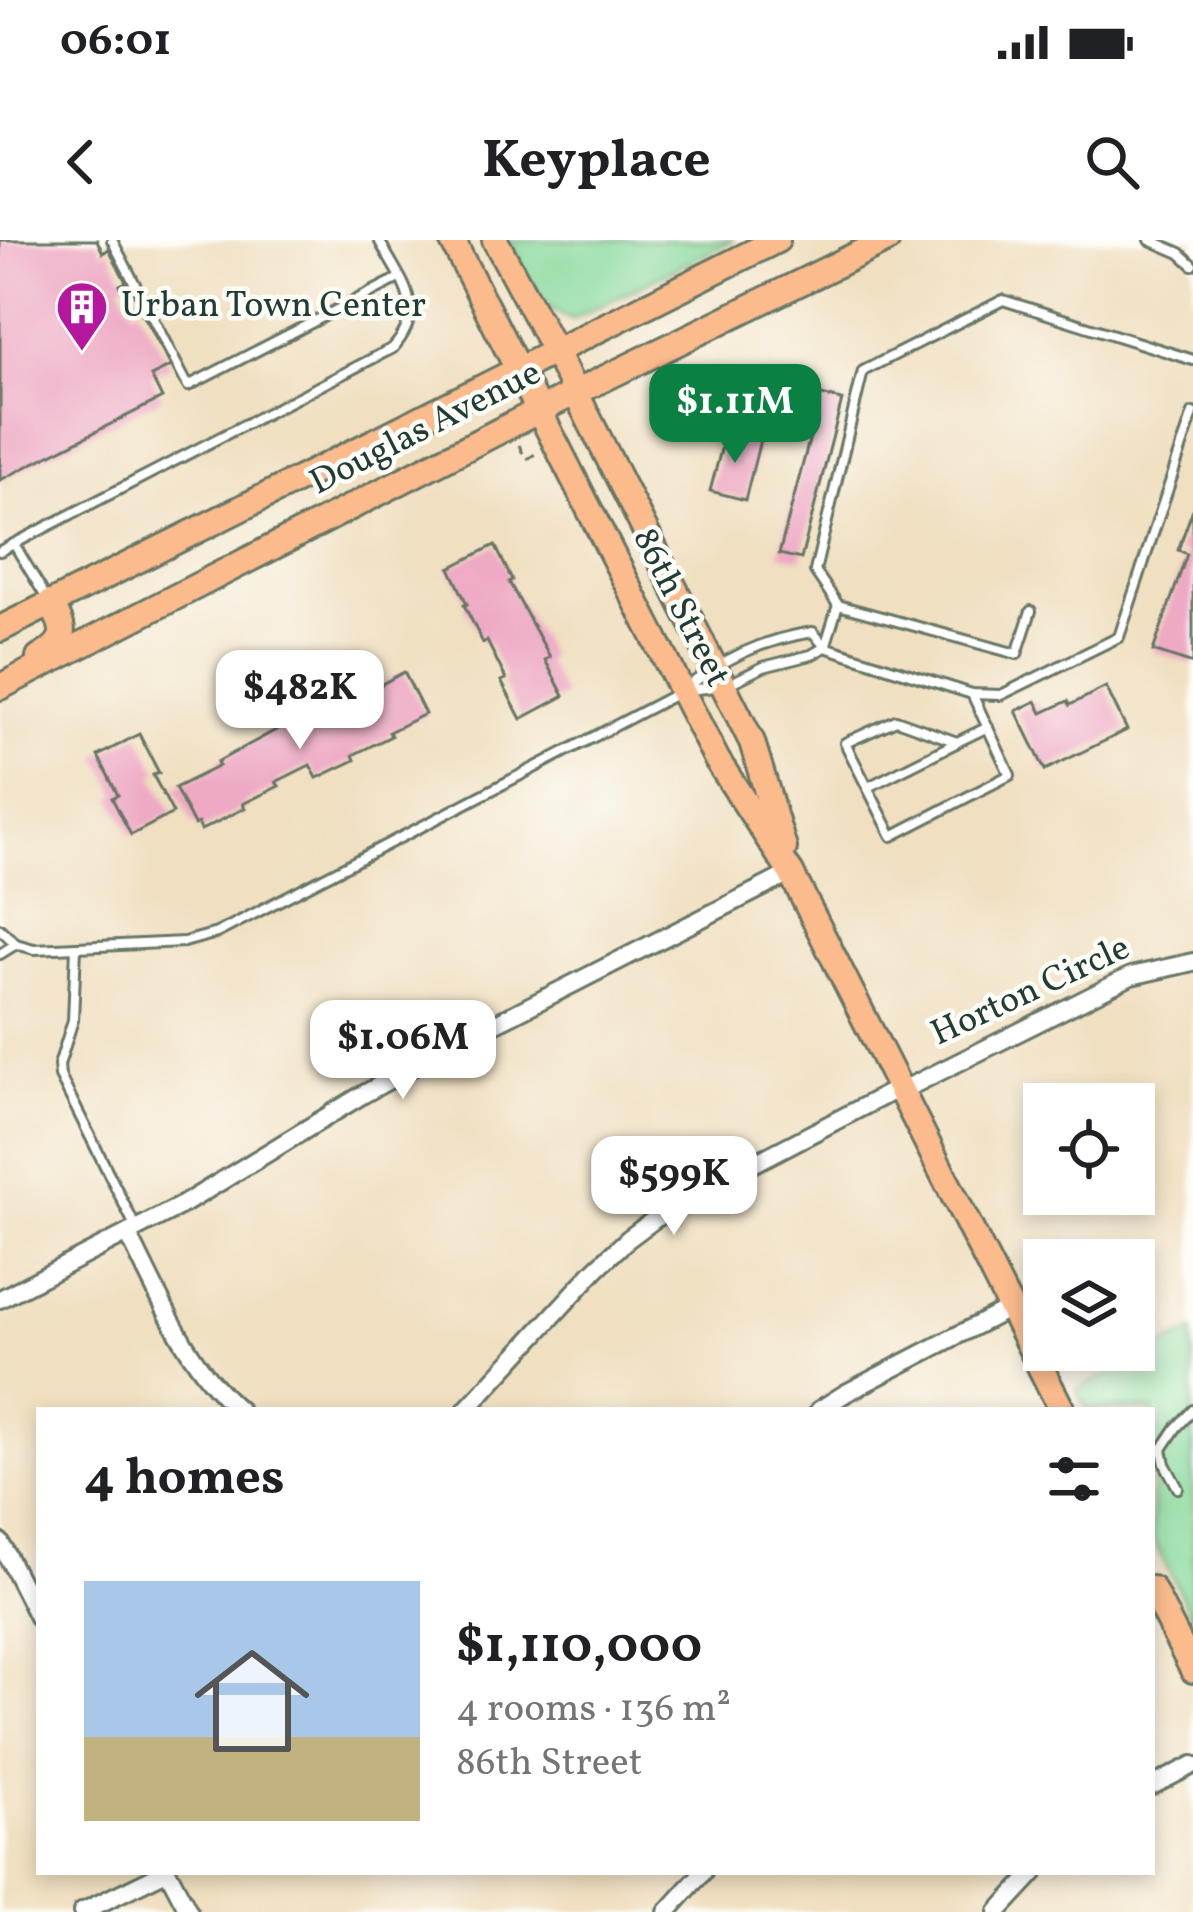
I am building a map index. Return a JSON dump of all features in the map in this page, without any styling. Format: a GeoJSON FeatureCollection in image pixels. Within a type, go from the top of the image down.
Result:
{"type":"FeatureCollection","features":[{"type":"Feature","properties":{"kind":"main road","name":"86th Street"},"geometry":{"type":"LineString","coordinates":[[452,240],[717,760],[791,873],[1060,1407]]}},
{"type":"Feature","properties":{"kind":"main road","name":"86th Street"},"geometry":{"type":"LineString","coordinates":[[496,240],[752,742],[791,873]]}},
{"type":"Feature","properties":{"kind":"main road","name":"Douglas Avenue"},"geometry":{"type":"LineString","coordinates":[[0,629],[777,240]]}},
{"type":"Feature","properties":{"kind":"main road","name":"Douglas Avenue"},"geometry":{"type":"LineString","coordinates":[[0,683],[887,240]]}},
{"type":"Feature","properties":{"kind":"main road"},"geometry":{"type":"LineString","coordinates":[[0,683],[54,649],[62,638],[61,622],[50,603]]}},
{"type":"Feature","properties":{"kind":"main road"},"geometry":{"type":"LineString","coordinates":[[1155,1594],[1193,1670]]}},
{"type":"Feature","properties":{"kind":"street"},"geometry":{"type":"LineString","coordinates":[[0,1299],[184,1204],[445,1048],[791,873]]}},
{"type":"Feature","properties":{"kind":"street","name":"Horton Circle"},"geometry":{"type":"LineString","coordinates":[[469,1407],[596,1269],[663,1214],[1073,1003],[1131,976],[1193,962]]}},
{"type":"Feature","properties":{"kind":"street"},"geometry":{"type":"LineString","coordinates":[[132,1231],[178,1332],[206,1377],[236,1407]]}},
{"type":"Feature","properties":{"kind":"street"},"geometry":{"type":"LineString","coordinates":[[824,1407],[1010,1308]]}},
{"type":"Feature","properties":{"kind":"street"},"geometry":{"type":"LineString","coordinates":[[0,1542],[36,1612]]}},
{"type":"Feature","properties":{"kind":"street"},"geometry":{"type":"LineString","coordinates":[[1155,1785],[1193,1766]]}},
{"type":"Feature","properties":{"kind":"street"},"geometry":{"type":"LineString","coordinates":[[82,1912],[160,1875]]}},
{"type":"Feature","properties":{"kind":"street"},"geometry":{"type":"LineString","coordinates":[[168,1875],[189,1912]]}},
{"type":"Feature","properties":{"kind":"street"},"geometry":{"type":"LineString","coordinates":[[667,1912],[700,1875]]}},
{"type":"Feature","properties":{"kind":"street"},"geometry":{"type":"LineString","coordinates":[[998,1912],[1032,1875]]}},
{"type":"Feature","properties":{"kind":"lane"},"geometry":{"type":"LineString","coordinates":[[112,240],[188,386],[399,278]]}},
{"type":"Feature","properties":{"kind":"lane"},"geometry":{"type":"LineString","coordinates":[[0,551],[393,348],[406,333],[411,301],[379,240]]}},
{"type":"Feature","properties":{"kind":"lane"},"geometry":{"type":"LineString","coordinates":[[1150,240],[1180,253],[1193,265]]}},
{"type":"Feature","properties":{"kind":"lane"},"geometry":{"type":"LineString","coordinates":[[1031,610],[1017,655],[838,604],[815,571],[862,371],[1003,300],[1193,360]]}},
{"type":"Feature","properties":{"kind":"lane"},"geometry":{"type":"LineString","coordinates":[[0,929],[16,944],[34,950],[184,942],[233,927],[789,635],[813,632],[825,646],[972,694],[1001,695],[1119,637],[1193,413]]}},
{"type":"Feature","properties":{"kind":"lane"},"geometry":{"type":"LineString","coordinates":[[14,544],[50,603]]}},
{"type":"Feature","properties":{"kind":"lane"},"geometry":{"type":"LineString","coordinates":[[682,691],[720,675],[811,655],[825,646],[838,604]]}},
{"type":"Feature","properties":{"kind":"lane"},"geometry":{"type":"LineString","coordinates":[[957,742],[896,720],[845,743],[892,836],[1010,775],[972,694]]}},
{"type":"Feature","properties":{"kind":"lane"},"geometry":{"type":"LineString","coordinates":[[868,788],[988,728]]}},
{"type":"Feature","properties":{"kind":"lane"},"geometry":{"type":"LineString","coordinates":[[0,954],[16,944]]}},
{"type":"Feature","properties":{"kind":"lane"},"geometry":{"type":"LineString","coordinates":[[76,947],[73,1020],[59,1065],[61,1076],[132,1231]]}},
{"type":"Feature","properties":{"kind":"lane"},"geometry":{"type":"LineString","coordinates":[[1178,1488],[1162,1448],[1193,1410]]}},
{"type":"Feature","properties":{"kind":"green space"},"geometry":{"type":"Polygon","coordinates":[[[510,240],[734,240],[573,319],[541,299],[510,240]]]}},
{"type":"Feature","properties":{"kind":"green space"},"geometry":{"type":"Polygon","coordinates":[[[1193,1331],[1193,1619],[1155,1544],[1155,1407],[1086,1407],[1077,1390],[1114,1371],[1155,1371],[1155,1350],[1193,1331]]]}},
{"type":"Feature","properties":{"kind":"building","name":"Urban Town Center"},"geometry":{"type":"Polygon","coordinates":[[[0,240],[97,240],[103,253],[109,249],[126,282],[120,285],[133,310],[138,307],[171,366],[151,376],[162,398],[0,480],[0,240]]]}},
{"type":"Feature","properties":{"kind":"building"},"geometry":{"type":"Polygon","coordinates":[[[821,395],[842,400],[801,559],[779,554],[821,395]]]}},
{"type":"Feature","properties":{"kind":"building"},"geometry":{"type":"Polygon","coordinates":[[[726,431],[760,440],[745,500],[710,491],[726,431]]]}},
{"type":"Feature","properties":{"kind":"building"},"geometry":{"type":"Polygon","coordinates":[[[1193,509],[1193,664],[1153,651],[1187,554],[1178,550],[1193,509]]]}},
{"type":"Feature","properties":{"kind":"building"},"geometry":{"type":"Polygon","coordinates":[[[495,545],[564,696],[521,719],[450,568],[495,545]]]}},
{"type":"Feature","properties":{"kind":"building"},"geometry":{"type":"Polygon","coordinates":[[[404,672],[425,714],[353,755],[355,760],[317,778],[310,765],[276,782],[279,786],[243,804],[245,808],[201,830],[198,823],[194,825],[175,788],[289,723],[295,736],[333,717],[331,712],[404,672]]]}},
{"type":"Feature","properties":{"kind":"building"},"geometry":{"type":"Polygon","coordinates":[[[1106,687],[1127,730],[1045,770],[1016,711],[1036,701],[1042,713],[1106,687]]]}},
{"type":"Feature","properties":{"kind":"building"},"geometry":{"type":"Polygon","coordinates":[[[139,734],[173,813],[131,835],[98,756],[139,734]]]}},
{"type":"Feature","properties":{"kind":"place","name":"Urban Town Center"},"geometry":{"type":"Point","coordinates":[82,353]}}]}
